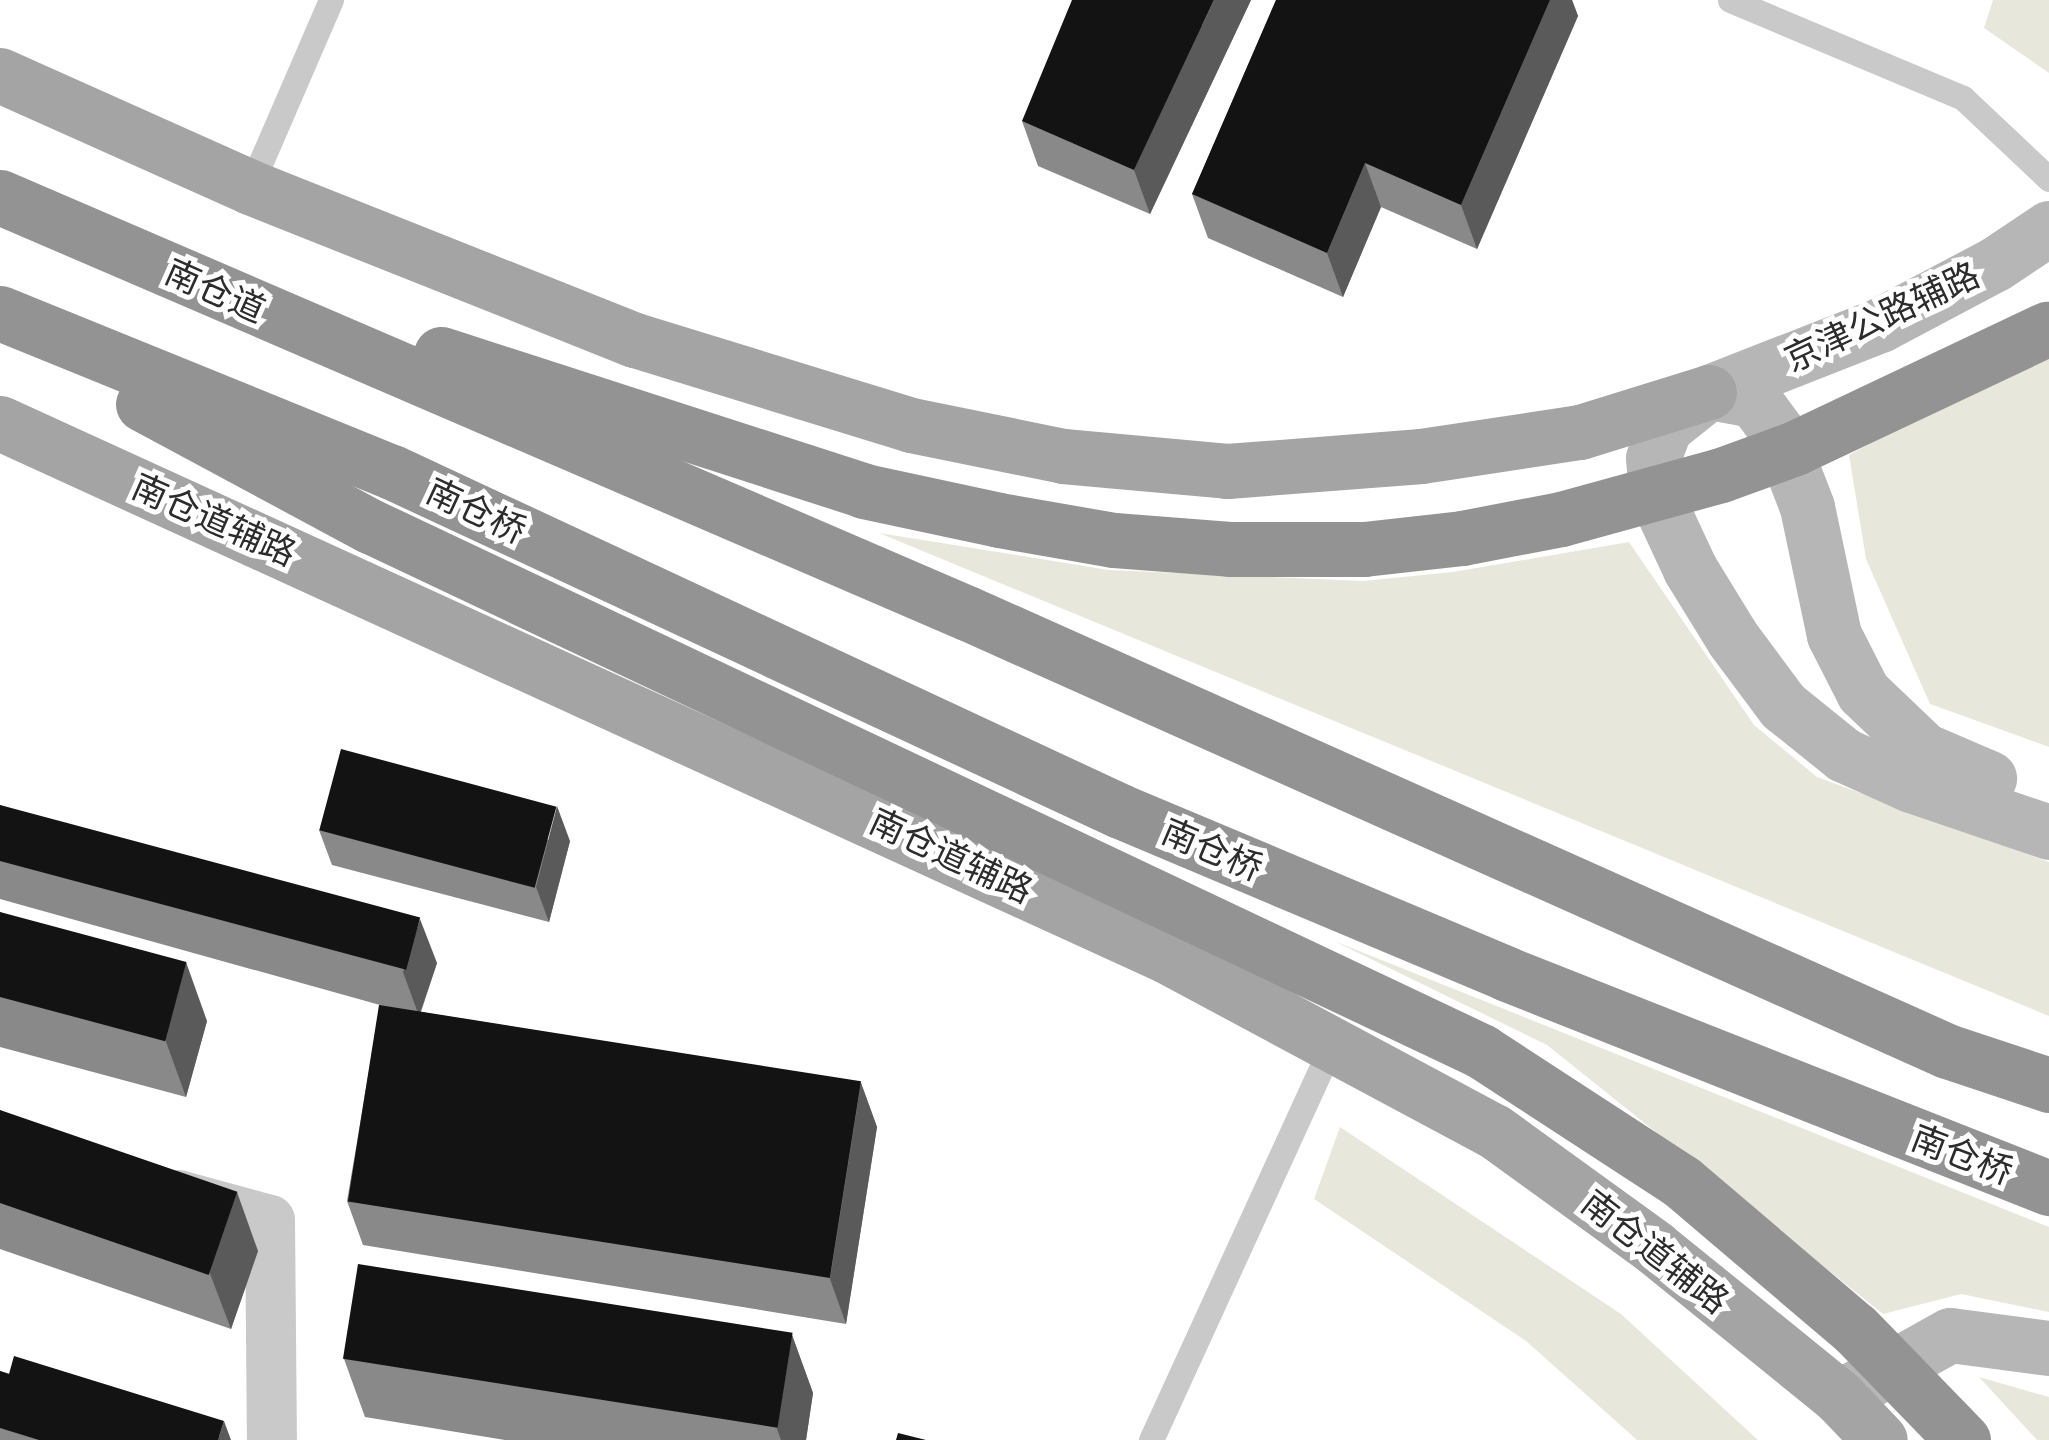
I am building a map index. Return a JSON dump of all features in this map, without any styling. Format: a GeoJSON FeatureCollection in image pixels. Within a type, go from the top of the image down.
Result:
{"type":"FeatureCollection","features":[{"type":"Feature","properties":{"kind":"highway"},"geometry":{"type":"LineString","coordinates":[[0,197],[435,370],[967,613],[1947,1051],[2049,1085]]}},
{"type":"Feature","properties":{"kind":"highway","name":"南仓桥"},"geometry":{"type":"LineString","coordinates":[[0,314],[392,472],[1120,811],[1507,974],[2049,1188]]}},
{"type":"Feature","properties":{"kind":"highway"},"geometry":{"type":"LineString","coordinates":[[0,327],[370,526],[1482,1051],[1682,1182],[1854,1328],[1964,1440]]}},
{"type":"Feature","properties":{"kind":"highway"},"geometry":{"type":"LineString","coordinates":[[435,370],[864,491],[999,520],[1114,540],[1230,549],[1364,548],[1462,538],[1561,519],[1721,475],[1812,441],[2048,328]]}},
{"type":"Feature","properties":{"kind":"main road"},"geometry":{"type":"LineString","coordinates":[[0,75],[250,186],[635,340],[911,424],[1063,456],[1227,471],[1422,456],[1580,432],[1708,392]]}},
{"type":"Feature","properties":{"kind":"main road","name":"南仓道辅路"},"geometry":{"type":"LineString","coordinates":[[0,423],[1167,956],[1494,1131],[1654,1248],[1839,1398]]}},
{"type":"Feature","properties":{"kind":"main road"},"geometry":{"type":"LineString","coordinates":[[1839,1398],[1880,1440]]}},
{"type":"Feature","properties":{"kind":"street","name":"京津公路辅路"},"geometry":{"type":"LineString","coordinates":[[2049,228],[1995,264],[1880,325],[1708,392],[1665,427],[1653,458],[1656,496],[1698,583],[1783,706],[1844,755],[1911,785],[2049,832]]}},
{"type":"Feature","properties":{"kind":"street"},"geometry":{"type":"LineString","coordinates":[[1708,392],[1754,400],[1778,434],[1807,506],[1834,635],[1864,692],[1924,750],[2049,799]]}},
{"type":"Feature","properties":{"kind":"street"},"geometry":{"type":"LineString","coordinates":[[126,1180],[270,1220],[272,1440]]}},
{"type":"Feature","properties":{"kind":"street"},"geometry":{"type":"LineString","coordinates":[[1839,1398],[1950,1334],[2049,1348]]}},
{"type":"Feature","properties":{"kind":"lane"},"geometry":{"type":"LineString","coordinates":[[250,186],[331,0]]}},
{"type":"Feature","properties":{"kind":"lane"},"geometry":{"type":"LineString","coordinates":[[1730,0],[1963,98],[2049,179]]}},
{"type":"Feature","properties":{"kind":"lane"},"geometry":{"type":"LineString","coordinates":[[1151,1440],[1332,1044]]}},
{"type":"Feature","properties":{"kind":"shaded area"},"geometry":{"type":"Polygon","coordinates":[[[1993,0],[2049,0],[2049,73],[1984,28],[1993,0]]]}},
{"type":"Feature","properties":{"kind":"shaded area"},"geometry":{"type":"Polygon","coordinates":[[[2049,347],[2049,747],[1930,704],[1866,559],[1849,455],[2049,347]]]}},
{"type":"Feature","properties":{"kind":"shaded area"},"geometry":{"type":"Polygon","coordinates":[[[879,533],[1109,570],[1363,581],[1453,572],[1629,542],[1754,725],[1817,777],[2049,862],[2049,1016],[879,533]]]}},
{"type":"Feature","properties":{"kind":"shaded area"},"geometry":{"type":"Polygon","coordinates":[[[1334,941],[2049,1227],[2049,1312],[1961,1294],[1883,1314],[1547,1045],[1334,941]]]}},
{"type":"Feature","properties":{"kind":"shaded area"},"geometry":{"type":"Polygon","coordinates":[[[1340,1127],[1621,1314],[1758,1440],[1637,1440],[1526,1341],[1314,1199],[1340,1127]]]}},
{"type":"Feature","properties":{"kind":"shaded area"},"geometry":{"type":"Polygon","coordinates":[[[1979,1377],[2049,1397],[2049,1440],[2037,1440],[1979,1377]]]}},
{"type":"Feature","properties":{"kind":"building"},"geometry":{"type":"Polygon","coordinates":[[[1072,0],[1214,0],[1134,170],[1022,121],[1072,0]]]}},
{"type":"Feature","properties":{"kind":"building"},"geometry":{"type":"Polygon","coordinates":[[[1276,0],[1550,0],[1461,205],[1365,163],[1327,253],[1192,194],[1276,0]]]}},
{"type":"Feature","properties":{"kind":"building"},"geometry":{"type":"Polygon","coordinates":[[[341,749],[556,807],[535,888],[319,830],[341,749]]]}},
{"type":"Feature","properties":{"kind":"building"},"geometry":{"type":"Polygon","coordinates":[[[0,805],[420,918],[406,970],[0,861],[0,805]]]}},
{"type":"Feature","properties":{"kind":"building"},"geometry":{"type":"Polygon","coordinates":[[[0,912],[186,962],[165,1041],[0,997],[0,912]]]}},
{"type":"Feature","properties":{"kind":"building"},"geometry":{"type":"Polygon","coordinates":[[[379,1005],[861,1081],[830,1278],[348,1202],[379,1005]]]}},
{"type":"Feature","properties":{"kind":"building"},"geometry":{"type":"Polygon","coordinates":[[[0,1110],[237,1192],[209,1275],[0,1203],[0,1110]]]}},
{"type":"Feature","properties":{"kind":"building"},"geometry":{"type":"Polygon","coordinates":[[[358,1264],[793,1333],[778,1428],[343,1359],[358,1264]]]}},
{"type":"Feature","properties":{"kind":"building"},"geometry":{"type":"Polygon","coordinates":[[[14,1356],[224,1421],[218,1440],[39,1440],[0,1428],[0,1371],[9,1374],[14,1356]]]}},
{"type":"Feature","properties":{"kind":"building"},"geometry":{"type":"Polygon","coordinates":[[[898,1433],[926,1440],[896,1440],[898,1433]]]}}]}
